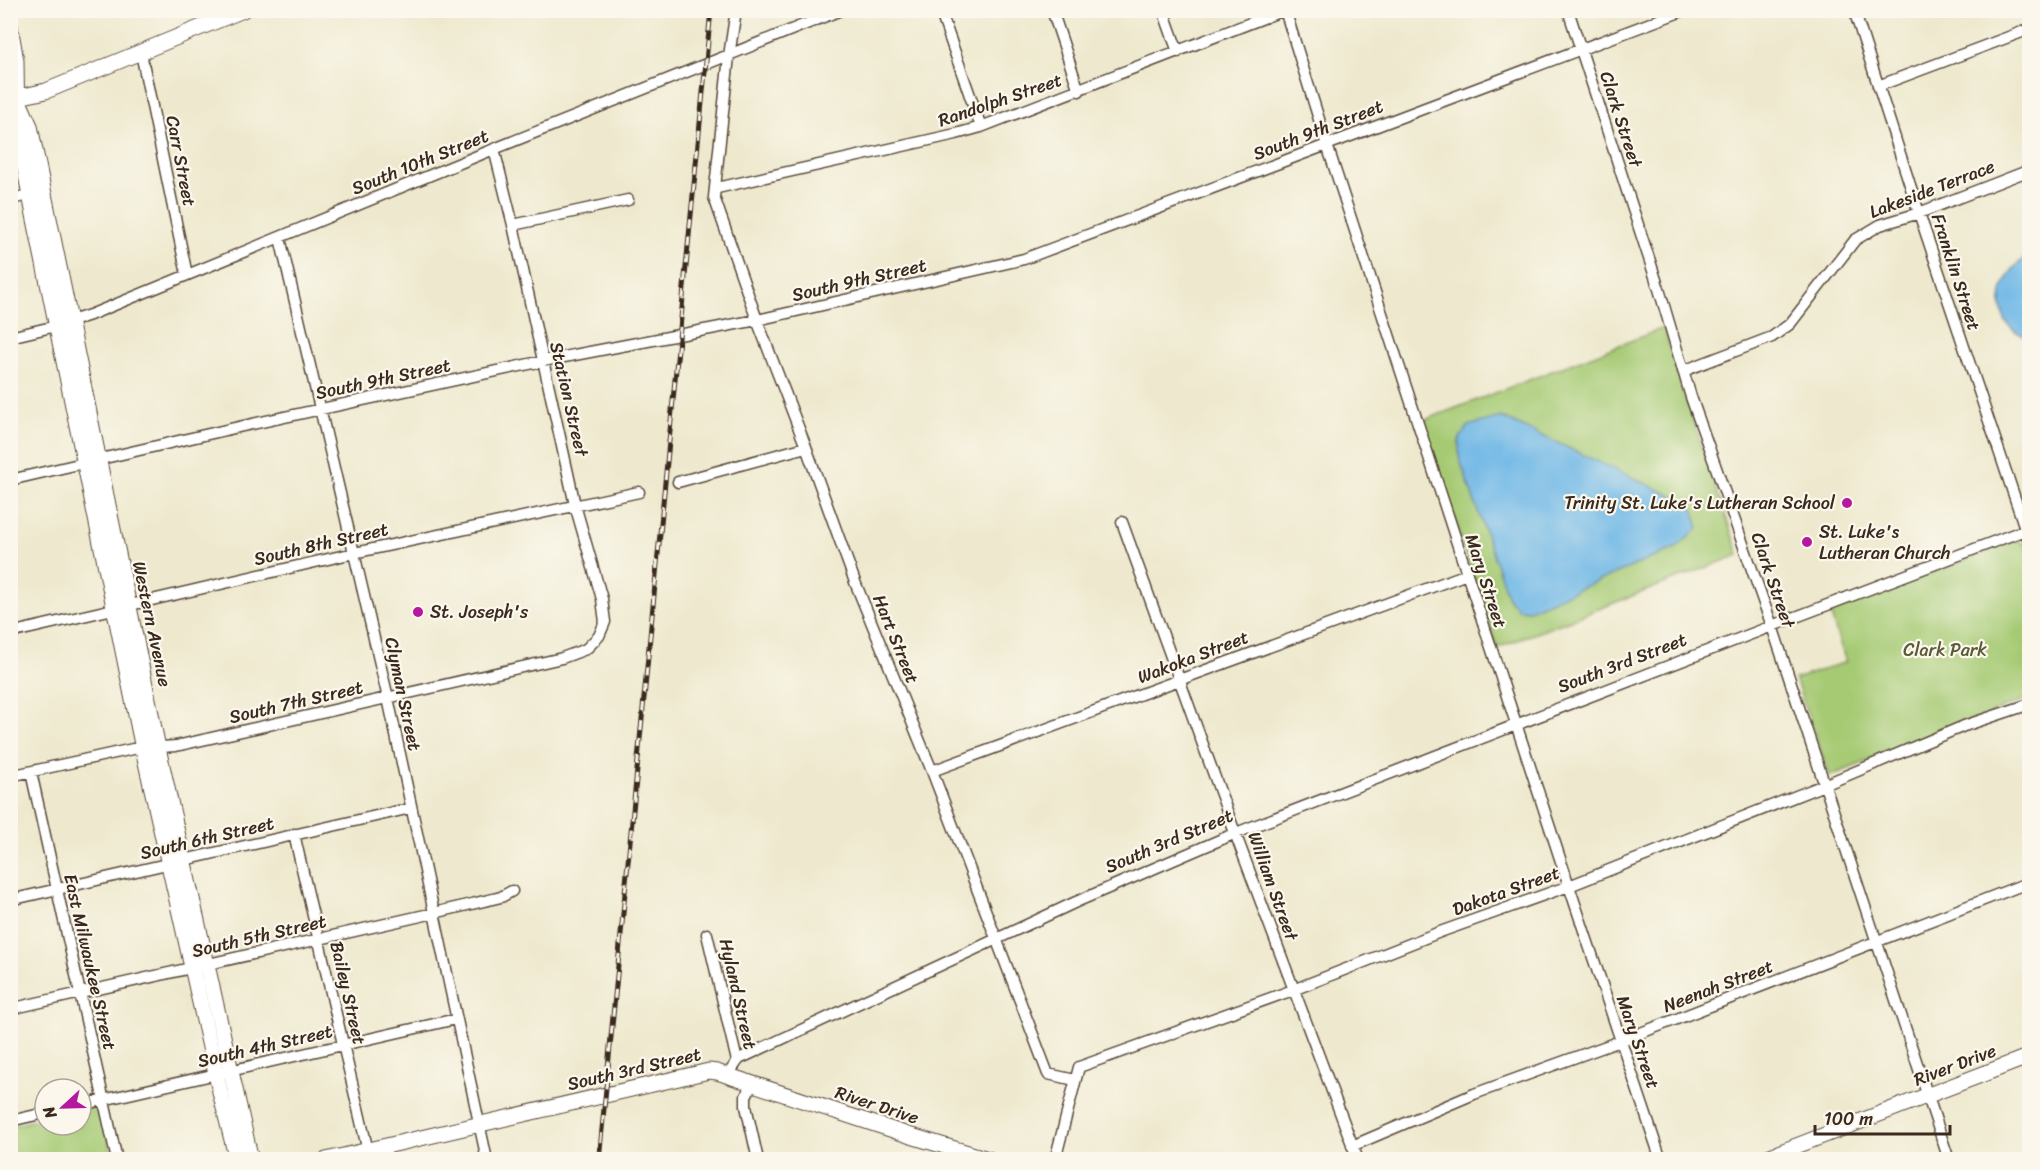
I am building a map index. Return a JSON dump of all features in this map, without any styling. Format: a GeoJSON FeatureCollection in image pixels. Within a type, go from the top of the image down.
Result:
{"type":"FeatureCollection","features":[{"type":"Feature","properties":{"kind":"street"},"geometry":{"type":"LineString","coordinates":[[14,98],[46,91],[243,10]]}},
{"type":"Feature","properties":{"kind":"street","name":"Hart Street"},"geometry":{"type":"LineString","coordinates":[[736,10],[729,56],[717,188],[714,197],[757,320],[855,582],[932,771],[1048,1074],[1075,1080]]}},
{"type":"Feature","properties":{"kind":"street","name":"South 10th Street"},"geometry":{"type":"LineString","coordinates":[[10,337],[63,324],[841,10]]}},
{"type":"Feature","properties":{"kind":"street"},"geometry":{"type":"LineString","coordinates":[[940,10],[981,127]]}},
{"type":"Feature","properties":{"kind":"street"},"geometry":{"type":"LineString","coordinates":[[1052,10],[1079,91]]}},
{"type":"Feature","properties":{"kind":"street"},"geometry":{"type":"LineString","coordinates":[[1163,10],[1178,52]]}},
{"type":"Feature","properties":{"kind":"street","name":"Randolph Street"},"geometry":{"type":"LineString","coordinates":[[717,188],[981,127],[1285,10]]}},
{"type":"Feature","properties":{"kind":"street","name":"Mary Street"},"geometry":{"type":"LineString","coordinates":[[1285,10],[1516,726],[1661,1160]]}},
{"type":"Feature","properties":{"kind":"street","name":"Clark Street"},"geometry":{"type":"LineString","coordinates":[[1568,10],[1659,289],[1683,371],[1772,626],[1875,943],[1949,1160]]}},
{"type":"Feature","properties":{"kind":"street","name":"South 9th Street"},"geometry":{"type":"LineString","coordinates":[[10,480],[321,409],[543,361],[757,320],[1024,259],[1685,10]]}},
{"type":"Feature","properties":{"kind":"street","name":"Franklin Street"},"geometry":{"type":"LineString","coordinates":[[1854,10],[1919,213],[2030,543]]}},
{"type":"Feature","properties":{"kind":"street","name":"Western Avenue"},"geometry":{"type":"LineString","coordinates":[[10,26],[16,61],[14,98],[30,126],[37,194],[63,324],[150,748],[223,1073],[237,1160]]}},
{"type":"Feature","properties":{"kind":"street"},"geometry":{"type":"LineString","coordinates":[[1878,86],[2030,29]]}},
{"type":"Feature","properties":{"kind":"street","name":"Carr Street"},"geometry":{"type":"LineString","coordinates":[[141,53],[187,275]]}},
{"type":"Feature","properties":{"kind":"street","name":"Station Street"},"geometry":{"type":"LineString","coordinates":[[494,149],[575,505],[602,600],[605,622],[599,636],[586,649]]}},
{"type":"Feature","properties":{"kind":"street","name":"Lakeside Terrace"},"geometry":{"type":"LineString","coordinates":[[1683,371],[1772,337],[1790,324],[1855,240],[1881,225],[1919,213],[2030,170]]}},
{"type":"Feature","properties":{"kind":"street"},"geometry":{"type":"LineString","coordinates":[[10,199],[37,194]]}},
{"type":"Feature","properties":{"kind":"street"},"geometry":{"type":"LineString","coordinates":[[513,225],[628,200]]}},
{"type":"Feature","properties":{"kind":"street","name":"Clyman Street"},"geometry":{"type":"LineString","coordinates":[[280,238],[388,698],[487,1160]]}},
{"type":"Feature","properties":{"kind":"street"},"geometry":{"type":"LineString","coordinates":[[678,482],[806,447]]}},
{"type":"Feature","properties":{"kind":"street","name":"South 8th Street"},"geometry":{"type":"LineString","coordinates":[[10,633],[354,553],[639,492]]}},
{"type":"Feature","properties":{"kind":"street","name":"William Street"},"geometry":{"type":"LineString","coordinates":[[1122,522],[1293,990],[1358,1160]]}},
{"type":"Feature","properties":{"kind":"street","name":"South 3rd Street"},"geometry":{"type":"LineString","coordinates":[[737,1061],[995,939],[1236,833],[2027,529]]}},
{"type":"Feature","properties":{"kind":"street","name":"Wakoka Street"},"geometry":{"type":"LineString","coordinates":[[932,771],[1467,574]]}},
{"type":"Feature","properties":{"kind":"street","name":"South 7th Street"},"geometry":{"type":"LineString","coordinates":[[10,776],[133,749],[195,742],[562,658],[586,649]]}},
{"type":"Feature","properties":{"kind":"street","name":"Dakota Street"},"geometry":{"type":"LineString","coordinates":[[1075,1080],[1079,1067],[1293,990],[1440,932],[1569,886],[1824,785],[1964,726],[2030,704]]}},
{"type":"Feature","properties":{"kind":"street","name":"East Milwaukee Street"},"geometry":{"type":"LineString","coordinates":[[31,772],[117,1160]]}},
{"type":"Feature","properties":{"kind":"street","name":"South 6th Street"},"geometry":{"type":"LineString","coordinates":[[10,900],[411,808]]}},
{"type":"Feature","properties":{"kind":"street","name":"Bailey Street"},"geometry":{"type":"LineString","coordinates":[[294,834],[369,1155]]}},
{"type":"Feature","properties":{"kind":"street","name":"Neenah Street"},"geometry":{"type":"LineString","coordinates":[[1352,1146],[1474,1094],[1620,1041],[2030,882]]}},
{"type":"Feature","properties":{"kind":"street","name":"South 5th Street"},"geometry":{"type":"LineString","coordinates":[[10,1009],[434,913],[501,897],[512,891]]}},
{"type":"Feature","properties":{"kind":"street","name":"Hyland Street"},"geometry":{"type":"LineString","coordinates":[[706,934],[737,1061]]}},
{"type":"Feature","properties":{"kind":"street","name":"South 4th Street"},"geometry":{"type":"LineString","coordinates":[[93,1102],[456,1019]]}},
{"type":"Feature","properties":{"kind":"street","name":"River Drive"},"geometry":{"type":"LineString","coordinates":[[1760,1160],[2030,1056]]}},
{"type":"Feature","properties":{"kind":"street"},"geometry":{"type":"LineString","coordinates":[[727,1076],[737,1061]]}},
{"type":"Feature","properties":{"kind":"street","name":"South 3rd Street"},"geometry":{"type":"LineString","coordinates":[[326,1160],[369,1155],[480,1125],[700,1072],[717,1072],[752,1084]]}},
{"type":"Feature","properties":{"kind":"street","name":"Western Avenue"},"geometry":{"type":"LineString","coordinates":[[223,1073],[251,1160]]}},
{"type":"Feature","properties":{"kind":"street"},"geometry":{"type":"LineString","coordinates":[[1055,1160],[1075,1080]]}},
{"type":"Feature","properties":{"kind":"street"},"geometry":{"type":"LineString","coordinates":[[752,1084],[746,1096],[746,1106],[758,1160]]}},
{"type":"Feature","properties":{"kind":"street","name":"River Drive"},"geometry":{"type":"LineString","coordinates":[[752,1084],[908,1136],[991,1160]]}},
{"type":"Feature","properties":{"kind":"street"},"geometry":{"type":"LineString","coordinates":[[10,1121],[33,1116]]}},
{"type":"Feature","properties":{"kind":"green space"},"geometry":{"type":"Polygon","coordinates":[[[1664,328],[1677,374],[1739,555],[1497,648],[1422,421],[1664,328]]]}},
{"type":"Feature","properties":{"kind":"green space","name":"Clark Park"},"geometry":{"type":"Polygon","coordinates":[[[2017,540],[2024,544],[2030,560],[2029,698],[1830,776],[1795,679],[1846,662],[1830,613],[2017,540]]]}},
{"type":"Feature","properties":{"kind":"green space"},"geometry":{"type":"Polygon","coordinates":[[[100,1106],[114,1159],[11,1159],[10,1126],[33,1121],[33,1137],[93,1137],[93,1107],[100,1106]]]}},
{"type":"Feature","properties":{"kind":"water"},"geometry":{"type":"Polygon","coordinates":[[[2029,256],[2029,338],[2009,326],[2001,306],[2001,296],[2014,268],[2029,256]]]}},
{"type":"Feature","properties":{"kind":"water"},"geometry":{"type":"Polygon","coordinates":[[[1501,417],[1692,505],[1699,528],[1676,548],[1529,610],[1518,609],[1508,598],[1459,457],[1459,440],[1468,426],[1501,417]]]}},
{"type":"Feature","properties":{"kind":"railway"},"geometry":{"type":"LineString","coordinates":[[599,1160],[711,10]]}},
{"type":"Feature","properties":{"kind":"place","name":"Trinity St. Luke's Lutheran School"},"geometry":{"type":"Point","coordinates":[1847,503]}},
{"type":"Feature","properties":{"kind":"place","name":"St. Luke's Lutheran Church"},"geometry":{"type":"Point","coordinates":[1807,542]}},
{"type":"Feature","properties":{"kind":"place","name":"St. Joseph's"},"geometry":{"type":"Point","coordinates":[418,612]}}]}
